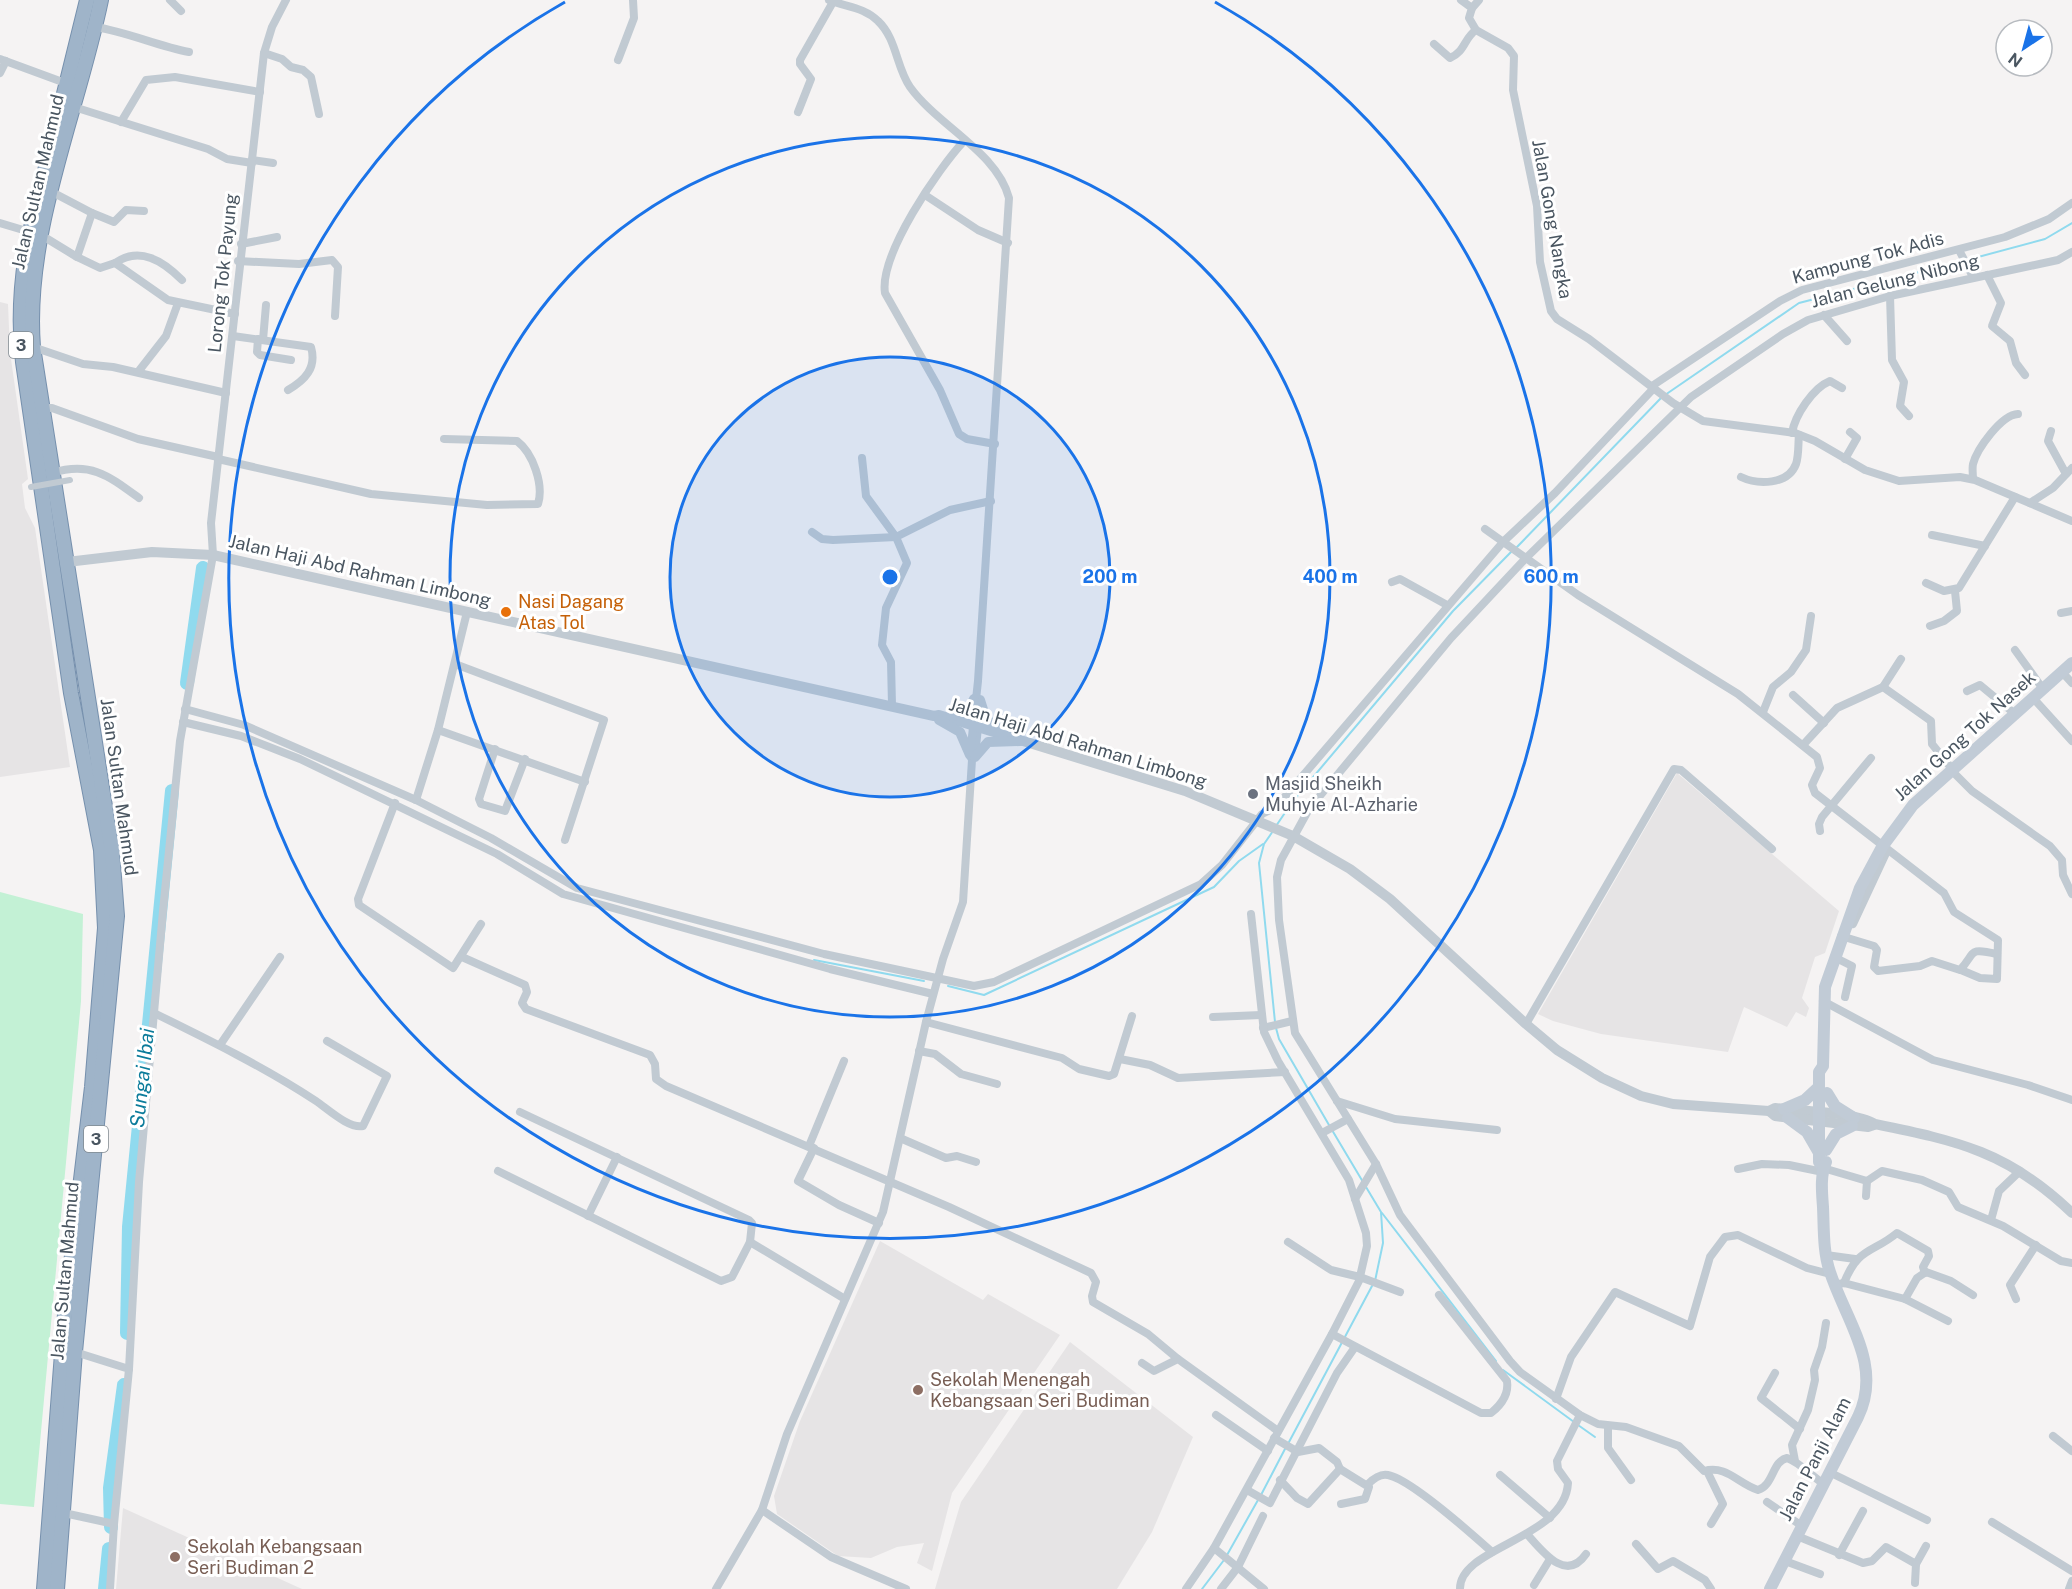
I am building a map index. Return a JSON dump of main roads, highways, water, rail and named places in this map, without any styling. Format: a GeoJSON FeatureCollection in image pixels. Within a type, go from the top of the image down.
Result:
{"type":"FeatureCollection","features":[{"type":"Feature","properties":{"kind":"highway","name":"Jalan Sultan Mahmud"},"geometry":{"type":"LineString","coordinates":[[57,1589],[64,1513],[62,1448],[65,1314],[92,1087],[105,928],[101,850],[71,693],[20,331],[20,296],[87,0]]}},
{"type":"Feature","properties":{"kind":"highway","name":"Jalan Sultan Mahmud"},"geometry":{"type":"LineString","coordinates":[[44,1589],[75,1352],[117,915],[112,851],[33,347],[33,282],[35,233],[52,192],[101,0]]}},
{"type":"Feature","properties":{"kind":"highway"},"geometry":{"type":"LineString","coordinates":[[71,693],[87,691]]}},
{"type":"Feature","properties":{"kind":"main road","name":"Jalan Gong Tok Nasek"},"geometry":{"type":"LineString","coordinates":[[1823,1090],[1827,1072],[1822,1066],[1823,1001],[1834,957],[1844,937],[1860,888],[1913,805],[2072,663]]}},
{"type":"Feature","properties":{"kind":"main road"},"geometry":{"type":"LineString","coordinates":[[1823,1090],[1834,1106],[1853,1122],[1836,1134],[1822,1151],[1810,1135],[1786,1114],[1823,1090]]}},
{"type":"Feature","properties":{"kind":"main road","name":"Jalan Panji Alam"},"geometry":{"type":"LineString","coordinates":[[1771,1588],[1862,1408],[1868,1384],[1863,1354],[1826,1255],[1823,1170],[1819,1162],[1822,1151],[1823,1090]]}},
{"type":"Feature","properties":{"kind":"waterway"},"geometry":{"type":"LineString","coordinates":[[1967,260],[2045,239],[2072,223]]}},
{"type":"Feature","properties":{"kind":"waterway"},"geometry":{"type":"LineString","coordinates":[[1665,395],[1799,303],[1962,261]]}},
{"type":"Feature","properties":{"kind":"waterway"},"geometry":{"type":"LineString","coordinates":[[1517,547],[1661,398]]}},
{"type":"Feature","properties":{"kind":"waterway"},"geometry":{"type":"LineString","coordinates":[[1276,826],[1293,801],[1453,611],[1512,551]]}},
{"type":"Feature","properties":{"kind":"waterway","name":"Sungai Ibai"},"geometry":{"type":"LineString","coordinates":[[187,683],[203,568]]}},
{"type":"Feature","properties":{"kind":"waterway","name":"Sungai Ibai"},"geometry":{"type":"LineString","coordinates":[[127,1333],[129,1227],[172,791]]}},
{"type":"Feature","properties":{"kind":"waterway"},"geometry":{"type":"LineString","coordinates":[[1273,831],[1264,844],[1259,863],[1275,1022]]}},
{"type":"Feature","properties":{"kind":"waterway"},"geometry":{"type":"LineString","coordinates":[[948,986],[984,995],[1214,887],[1239,861],[1263,844]]}},
{"type":"Feature","properties":{"kind":"waterway"},"geometry":{"type":"LineString","coordinates":[[814,960],[924,981]]}},
{"type":"Feature","properties":{"kind":"waterway"},"geometry":{"type":"LineString","coordinates":[[1276,1028],[1279,1039],[1329,1125]]}},
{"type":"Feature","properties":{"kind":"waterway"},"geometry":{"type":"LineString","coordinates":[[1332,1130],[1363,1182]]}},
{"type":"Feature","properties":{"kind":"waterway"},"geometry":{"type":"LineString","coordinates":[[1366,1187],[1381,1212],[1383,1243],[1375,1281]]}},
{"type":"Feature","properties":{"kind":"waterway"},"geometry":{"type":"LineString","coordinates":[[1382,1213],[1496,1361]]}},
{"type":"Feature","properties":{"kind":"waterway"},"geometry":{"type":"LineString","coordinates":[[1289,1442],[1372,1286]]}},
{"type":"Feature","properties":{"kind":"waterway"},"geometry":{"type":"LineString","coordinates":[[1503,1370],[1574,1422]]}},
{"type":"Feature","properties":{"kind":"waterway","name":"Sungai Ibai"},"geometry":{"type":"LineString","coordinates":[[111,1527],[110,1488],[124,1385]]}},
{"type":"Feature","properties":{"kind":"waterway"},"geometry":{"type":"LineString","coordinates":[[1578,1425],[1595,1437]]}},
{"type":"Feature","properties":{"kind":"waterway"},"geometry":{"type":"LineString","coordinates":[[1261,1495],[1286,1447]]}},
{"type":"Feature","properties":{"kind":"waterway"},"geometry":{"type":"LineString","coordinates":[[1227,1555],[1258,1500]]}},
{"type":"Feature","properties":{"kind":"waterway","name":"Sungai Ibai"},"geometry":{"type":"LineString","coordinates":[[105,1589],[109,1549]]}},
{"type":"Feature","properties":{"kind":"waterway"},"geometry":{"type":"LineString","coordinates":[[1202,1589],[1224,1560]]}},
{"type":"Feature","properties":{"kind":"place","name":"Nasi Dagang Atas Tol"},"geometry":{"type":"Point","coordinates":[506,612]}},
{"type":"Feature","properties":{"kind":"place","name":"Masjid Sheikh Muhyie Al-Azharie"},"geometry":{"type":"Point","coordinates":[1253,794]}},
{"type":"Feature","properties":{"kind":"place","name":"Sekolah Menengah Kebangsaan Seri Budiman"},"geometry":{"type":"Point","coordinates":[918,1390]}},
{"type":"Feature","properties":{"kind":"place","name":"Sekolah Kebangsaan Seri Budiman 2"},"geometry":{"type":"Point","coordinates":[175,1557]}}]}
